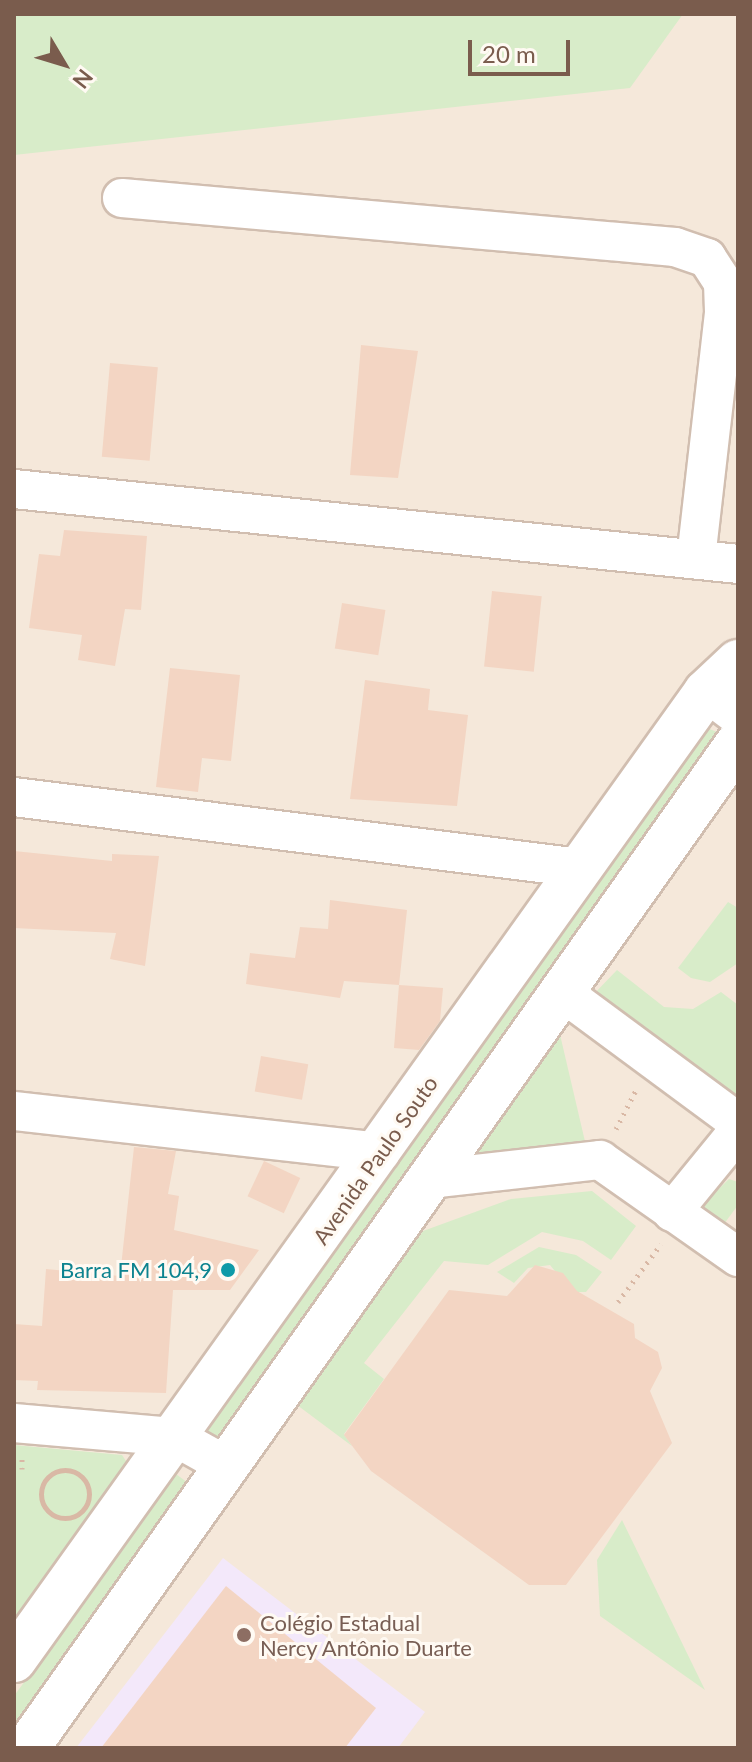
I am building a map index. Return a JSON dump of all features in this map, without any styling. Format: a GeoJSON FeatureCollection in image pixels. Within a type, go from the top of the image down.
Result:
{"type":"FeatureCollection","features":[{"type":"Feature","properties":{"kind":"street"},"geometry":{"type":"LineString","coordinates":[[122,198],[675,247],[707,258],[723,283],[724,313],[696,559]]}},
{"type":"Feature","properties":{"kind":"street"},"geometry":{"type":"LineString","coordinates":[[14,489],[738,564]]}},
{"type":"Feature","properties":{"kind":"street","name":"Avenida Paulo Souto"},"geometry":{"type":"LineString","coordinates":[[14,1660],[381,1152],[580,868],[722,704],[738,662]]}},
{"type":"Feature","properties":{"kind":"street"},"geometry":{"type":"LineString","coordinates":[[27,1748],[738,743]]}},
{"type":"Feature","properties":{"kind":"street"},"geometry":{"type":"LineString","coordinates":[[14,797],[580,868]]}},
{"type":"Feature","properties":{"kind":"street"},"geometry":{"type":"LineString","coordinates":[[562,992],[738,1122]]}},
{"type":"Feature","properties":{"kind":"street"},"geometry":{"type":"LineString","coordinates":[[14,1111],[381,1152]]}},
{"type":"Feature","properties":{"kind":"street"},"geometry":{"type":"LineString","coordinates":[[676,1215],[738,1131]]}},
{"type":"Feature","properties":{"kind":"street"},"geometry":{"type":"LineString","coordinates":[[430,1179],[600,1160],[676,1215],[734,1248]]}},
{"type":"Feature","properties":{"kind":"street"},"geometry":{"type":"LineString","coordinates":[[14,1423],[175,1437],[227,1466]]}},
{"type":"Feature","properties":{"kind":"path"},"geometry":{"type":"LineString","coordinates":[[600,1160],[652,1059]]}},
{"type":"Feature","properties":{"kind":"path"},"geometry":{"type":"LineString","coordinates":[[618,1302],[676,1215]]}},
{"type":"Feature","properties":{"kind":"path"},"geometry":{"type":"LineString","coordinates":[[14,1468],[22,1469],[22,1457],[36,1459]]}},
{"type":"Feature","properties":{"kind":"path"},"geometry":{"type":"LineString","coordinates":[[50,1461],[91,1466]]}},
{"type":"Feature","properties":{"kind":"path"},"geometry":{"type":"LineString","coordinates":[[56,1471],[79,1474],[89,1494],[83,1509],[70,1517],[48,1511],[45,1482],[56,1471]]}},
{"type":"Feature","properties":{"kind":"path"},"geometry":{"type":"LineString","coordinates":[[84,1526],[100,1503]]}},
{"type":"Feature","properties":{"kind":"shaded area"},"geometry":{"type":"Polygon","coordinates":[[[14,14],[738,14],[738,1748],[14,1748],[14,14]]]}},
{"type":"Feature","properties":{"kind":"shaded area","name":"Colégio Estadual Nercy Antônio Duarte"},"geometry":{"type":"Polygon","coordinates":[[[223,1558],[425,1712],[398,1748],[76,1748],[223,1558]]]}},
{"type":"Feature","properties":{"kind":"green space"},"geometry":{"type":"Polygon","coordinates":[[[14,14],[683,14],[630,88],[14,155],[14,14]]]}},
{"type":"Feature","properties":{"kind":"green space"},"geometry":{"type":"Polygon","coordinates":[[[702,726],[722,734],[225,1444],[211,1441],[202,1428],[702,726]]]}},
{"type":"Feature","properties":{"kind":"green space"},"geometry":{"type":"Polygon","coordinates":[[[728,902],[738,908],[738,963],[710,982],[691,978],[678,968],[728,902]]]}},
{"type":"Feature","properties":{"kind":"green space"},"geometry":{"type":"Polygon","coordinates":[[[617,970],[664,1007],[693,1009],[721,992],[738,1005],[738,1102],[591,997],[617,970]]]}},
{"type":"Feature","properties":{"kind":"green space"},"geometry":{"type":"Polygon","coordinates":[[[558,1026],[587,1150],[459,1166],[558,1026]]]}},
{"type":"Feature","properties":{"kind":"green space"},"geometry":{"type":"Polygon","coordinates":[[[729,1179],[738,1182],[738,1205],[721,1228],[700,1207],[729,1179]]]}},
{"type":"Feature","properties":{"kind":"green space"},"geometry":{"type":"Polygon","coordinates":[[[592,1191],[636,1226],[611,1260],[583,1241],[542,1232],[488,1265],[444,1261],[364,1363],[384,1379],[344,1434],[352,1446],[297,1405],[423,1231],[511,1199],[592,1191]]]}},
{"type":"Feature","properties":{"kind":"green space"},"geometry":{"type":"Polygon","coordinates":[[[539,1247],[576,1255],[602,1272],[586,1292],[572,1292],[550,1265],[528,1268],[514,1283],[497,1272],[539,1247]]]}},
{"type":"Feature","properties":{"kind":"green space"},"geometry":{"type":"Polygon","coordinates":[[[14,1445],[122,1455],[132,1470],[14,1649],[14,1445]]]}},
{"type":"Feature","properties":{"kind":"green space"},"geometry":{"type":"Polygon","coordinates":[[[176,1474],[192,1486],[14,1734],[14,1696],[176,1474]]]}},
{"type":"Feature","properties":{"kind":"green space"},"geometry":{"type":"Polygon","coordinates":[[[622,1520],[705,1690],[600,1616],[597,1560],[622,1520]]]}},
{"type":"Feature","properties":{"kind":"building"},"geometry":{"type":"Polygon","coordinates":[[[361,345],[418,351],[398,478],[350,475],[361,345]]]}},
{"type":"Feature","properties":{"kind":"building"},"geometry":{"type":"Polygon","coordinates":[[[110,363],[158,367],[150,461],[102,457],[110,363]]]}},
{"type":"Feature","properties":{"kind":"building"},"geometry":{"type":"Polygon","coordinates":[[[64,530],[147,536],[141,610],[125,609],[115,666],[78,660],[82,635],[29,628],[39,554],[60,556],[64,530]]]}},
{"type":"Feature","properties":{"kind":"building"},"geometry":{"type":"Polygon","coordinates":[[[492,591],[542,596],[534,672],[484,667],[492,591]]]}},
{"type":"Feature","properties":{"kind":"building"},"geometry":{"type":"Polygon","coordinates":[[[342,603],[385,610],[378,655],[335,648],[342,603]]]}},
{"type":"Feature","properties":{"kind":"building"},"geometry":{"type":"Polygon","coordinates":[[[170,668],[240,675],[231,761],[202,758],[198,792],[156,787],[170,668]]]}},
{"type":"Feature","properties":{"kind":"building"},"geometry":{"type":"Polygon","coordinates":[[[365,680],[430,689],[428,710],[468,715],[457,806],[350,799],[365,680]]]}},
{"type":"Feature","properties":{"kind":"building"},"geometry":{"type":"Polygon","coordinates":[[[14,851],[112,861],[112,854],[159,856],[145,966],[110,959],[116,933],[14,928],[14,851]]]}},
{"type":"Feature","properties":{"kind":"building"},"geometry":{"type":"Polygon","coordinates":[[[330,900],[407,910],[399,985],[344,981],[340,998],[246,984],[250,953],[295,958],[300,927],[328,929],[330,900]]]}},
{"type":"Feature","properties":{"kind":"building"},"geometry":{"type":"Polygon","coordinates":[[[399,985],[443,988],[440,1021],[419,1050],[394,1048],[399,985]]]}},
{"type":"Feature","properties":{"kind":"building"},"geometry":{"type":"Polygon","coordinates":[[[261,1056],[308,1064],[302,1100],[255,1091],[261,1056]]]}},
{"type":"Feature","properties":{"kind":"building"},"geometry":{"type":"Polygon","coordinates":[[[134,1147],[176,1151],[168,1194],[179,1196],[174,1230],[259,1250],[230,1290],[173,1290],[166,1393],[37,1390],[38,1381],[14,1380],[14,1324],[42,1326],[46,1269],[120,1276],[134,1147]]]}},
{"type":"Feature","properties":{"kind":"building"},"geometry":{"type":"Polygon","coordinates":[[[264,1161],[300,1178],[284,1213],[248,1196],[264,1161]]]}},
{"type":"Feature","properties":{"kind":"building"},"geometry":{"type":"Polygon","coordinates":[[[535,1265],[563,1273],[577,1291],[634,1324],[635,1338],[658,1352],[662,1368],[650,1391],[672,1443],[566,1585],[529,1585],[371,1471],[344,1435],[449,1290],[507,1296],[535,1265]]]}},
{"type":"Feature","properties":{"kind":"building","name":"Colégio Estadual Nercy Antônio Duarte"},"geometry":{"type":"Polygon","coordinates":[[[226,1586],[376,1708],[345,1748],[101,1748],[226,1586]]]}},
{"type":"Feature","properties":{"kind":"place","name":"Barra FM 104,9"},"geometry":{"type":"Point","coordinates":[228,1270]}},
{"type":"Feature","properties":{"kind":"place","name":"Colégio Estadual Nercy Antônio Duarte"},"geometry":{"type":"Point","coordinates":[244,1635]}}]}
